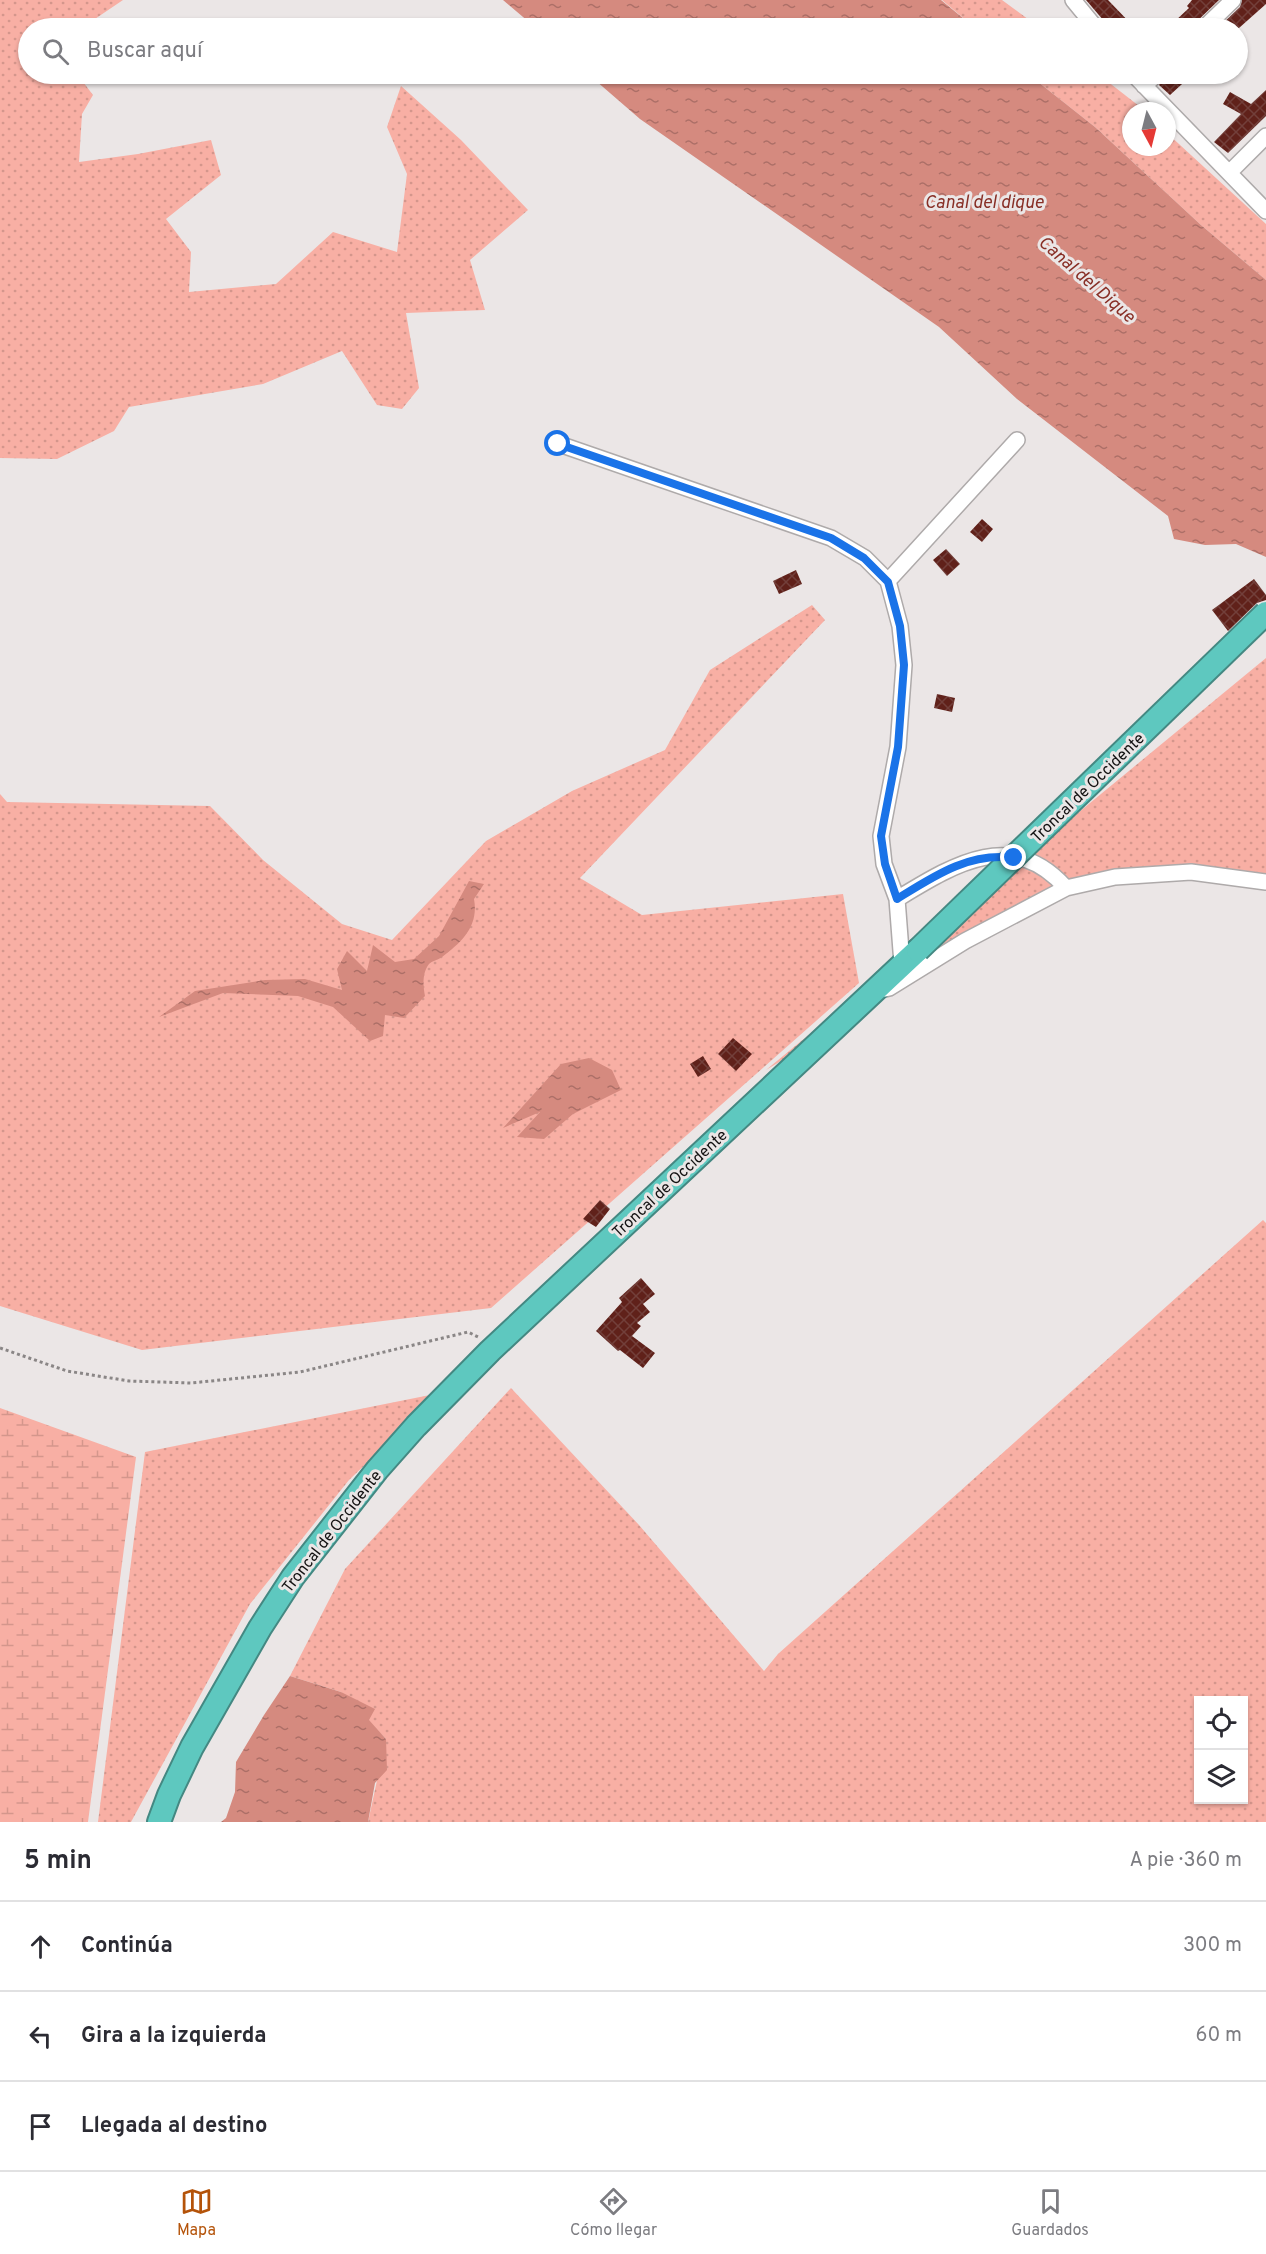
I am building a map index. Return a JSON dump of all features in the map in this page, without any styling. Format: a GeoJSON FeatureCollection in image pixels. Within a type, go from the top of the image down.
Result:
{"type":"FeatureCollection","features":[{"type":"Feature","properties":{"kind":"highway","name":"Troncal de Occidente"},"geometry":{"type":"LineString","coordinates":[[159,1822],[169,1795],[209,1716],[260,1628],[293,1577],[377,1470],[416,1426],[490,1351],[910,957],[1266,613]]}},
{"type":"Feature","properties":{"kind":"street"},"geometry":{"type":"LineString","coordinates":[[1073,0],[1088,18]]}},
{"type":"Feature","properties":{"kind":"street"},"geometry":{"type":"LineString","coordinates":[[1214,18],[1233,0]]}},
{"type":"Feature","properties":{"kind":"street"},"geometry":{"type":"LineString","coordinates":[[1144,86],[1265,208]]}},
{"type":"Feature","properties":{"kind":"street"},"geometry":{"type":"LineString","coordinates":[[1229,173],[1266,136]]}},
{"type":"Feature","properties":{"kind":"street"},"geometry":{"type":"LineString","coordinates":[[888,582],[1017,440]]}},
{"type":"Feature","properties":{"kind":"street"},"geometry":{"type":"LineString","coordinates":[[558,444],[831,538],[864,558],[888,582],[900,626],[904,665],[898,747],[881,836],[885,864],[897,899],[910,957]]}},
{"type":"Feature","properties":{"kind":"street"},"geometry":{"type":"LineString","coordinates":[[897,899],[958,864],[999,856],[1027,861],[1049,870],[1066,888]]}},
{"type":"Feature","properties":{"kind":"street"},"geometry":{"type":"LineString","coordinates":[[876,988],[890,988],[965,941],[1066,888],[1115,878],[1191,872],[1266,882]]}},
{"type":"Feature","properties":{"kind":"path"},"geometry":{"type":"LineString","coordinates":[[0,1348],[67,1371],[129,1381],[191,1383],[300,1372],[468,1332],[479,1338],[490,1351]]}},
{"type":"Feature","properties":{"kind":"green space"},"geometry":{"type":"Polygon","coordinates":[[[0,0],[123,0],[96,18],[18,18],[18,84],[85,84],[93,95],[82,114],[79,162],[138,154],[211,140],[221,175],[166,219],[191,252],[189,292],[276,284],[333,232],[397,252],[407,174],[387,127],[401,86],[461,140],[528,210],[470,260],[485,310],[406,313],[419,388],[402,409],[377,405],[342,351],[263,384],[129,407],[114,431],[57,459],[0,458],[0,0]]]}},
{"type":"Feature","properties":{"kind":"green space"},"geometry":{"type":"Polygon","coordinates":[[[942,0],[1002,0],[1026,18],[963,18],[942,0]]]}},
{"type":"Feature","properties":{"kind":"green space"},"geometry":{"type":"Polygon","coordinates":[[[1041,84],[1111,84],[1134,102],[1122,102],[1122,152],[1095,127],[1041,84]]]}},
{"type":"Feature","properties":{"kind":"green space"},"geometry":{"type":"Polygon","coordinates":[[[1176,141],[1266,224],[1266,280],[1201,225],[1126,156],[1176,156],[1176,141]]]}},
{"type":"Feature","properties":{"kind":"green space"},"geometry":{"type":"Polygon","coordinates":[[[812,605],[825,620],[580,878],[642,915],[843,894],[859,983],[491,1308],[142,1350],[0,1306],[0,794],[7,802],[210,806],[263,860],[342,924],[392,940],[486,841],[572,791],[665,750],[710,670],[812,605]]]}},
{"type":"Feature","properties":{"kind":"green space"},"geometry":{"type":"Polygon","coordinates":[[[1266,658],[1266,882],[1191,872],[1066,888],[766,1070],[1266,658]]]}},
{"type":"Feature","properties":{"kind":"green space"},"geometry":{"type":"Polygon","coordinates":[[[1263,1220],[1266,1223],[1266,1822],[368,1822],[386,1739],[341,1692],[290,1676],[345,1569],[511,1388],[639,1525],[764,1671],[778,1654],[1263,1220]]]}},
{"type":"Feature","properties":{"kind":"green space"},"geometry":{"type":"Polygon","coordinates":[[[440,1393],[349,1480],[250,1604],[131,1822],[98,1822],[145,1452],[440,1393]]]}},
{"type":"Feature","properties":{"kind":"green space"},"geometry":{"type":"Polygon","coordinates":[[[0,1408],[136,1457],[88,1822],[0,1822],[0,1408]]]}},
{"type":"Feature","properties":{"kind":"water"},"geometry":{"type":"Polygon","coordinates":[[[503,0],[941,0],[963,18],[524,18],[503,0]]]}},
{"type":"Feature","properties":{"kind":"water","name":"Canal del dique"},"geometry":{"type":"Polygon","coordinates":[[[600,84],[1041,84],[1095,127],[1122,152],[1122,156],[1126,156],[1201,225],[1266,280],[1266,557],[1236,544],[1205,545],[1174,539],[1168,516],[1017,399],[939,327],[640,119],[600,84]]]}},
{"type":"Feature","properties":{"kind":"water"},"geometry":{"type":"Polygon","coordinates":[[[469,881],[484,884],[474,899],[474,917],[467,933],[449,951],[429,964],[424,975],[425,996],[404,1018],[385,1015],[383,1036],[370,1041],[333,1007],[298,996],[223,993],[159,1017],[195,991],[265,980],[305,979],[342,990],[337,969],[347,951],[367,971],[373,945],[395,962],[414,959],[439,936],[469,881]]]}},
{"type":"Feature","properties":{"kind":"water"},"geometry":{"type":"Polygon","coordinates":[[[589,1058],[612,1070],[621,1090],[573,1114],[544,1139],[517,1137],[540,1112],[503,1128],[561,1064],[589,1058]]]}},
{"type":"Feature","properties":{"kind":"water"},"geometry":{"type":"Polygon","coordinates":[[[290,1676],[341,1692],[375,1709],[369,1720],[386,1739],[387,1770],[375,1783],[368,1822],[221,1822],[226,1818],[235,1792],[236,1762],[290,1676]]]}},
{"type":"Feature","properties":{"kind":"building"},"geometry":{"type":"Polygon","coordinates":[[[1086,0],[1108,0],[1125,18],[1101,18],[1086,0]]]}},
{"type":"Feature","properties":{"kind":"building"},"geometry":{"type":"Polygon","coordinates":[[[1192,0],[1219,0],[1200,18],[1178,18],[1189,8],[1187,6],[1192,0]]]}},
{"type":"Feature","properties":{"kind":"building"},"geometry":{"type":"Polygon","coordinates":[[[1242,0],[1266,0],[1266,4],[1248,20],[1248,18],[1228,18],[1240,7],[1242,0]]]}},
{"type":"Feature","properties":{"kind":"building"},"geometry":{"type":"Polygon","coordinates":[[[1160,84],[1182,84],[1170,95],[1160,84]]]}},
{"type":"Feature","properties":{"kind":"building"},"geometry":{"type":"Polygon","coordinates":[[[1266,90],[1266,116],[1228,153],[1214,142],[1241,114],[1223,104],[1230,92],[1251,104],[1266,90]]]}},
{"type":"Feature","properties":{"kind":"building"},"geometry":{"type":"Polygon","coordinates":[[[982,519],[993,529],[982,542],[970,532],[982,519]]]}},
{"type":"Feature","properties":{"kind":"building"},"geometry":{"type":"Polygon","coordinates":[[[946,549],[960,564],[947,576],[933,560],[946,549]]]}},
{"type":"Feature","properties":{"kind":"building"},"geometry":{"type":"Polygon","coordinates":[[[796,570],[802,584],[779,594],[773,581],[796,570]]]}},
{"type":"Feature","properties":{"kind":"building"},"geometry":{"type":"Polygon","coordinates":[[[1254,579],[1266,595],[1266,600],[1257,603],[1228,631],[1212,610],[1254,579]]]}},
{"type":"Feature","properties":{"kind":"building"},"geometry":{"type":"Polygon","coordinates":[[[937,694],[955,698],[952,712],[934,708],[937,694]]]}},
{"type":"Feature","properties":{"kind":"building"},"geometry":{"type":"Polygon","coordinates":[[[733,1038],[752,1054],[736,1071],[718,1054],[733,1038]]]}},
{"type":"Feature","properties":{"kind":"building"},"geometry":{"type":"Polygon","coordinates":[[[703,1056],[711,1069],[698,1077],[690,1064],[703,1056]]]}},
{"type":"Feature","properties":{"kind":"building"},"geometry":{"type":"Polygon","coordinates":[[[600,1200],[610,1209],[596,1227],[583,1219],[600,1200]]]}},
{"type":"Feature","properties":{"kind":"building"},"geometry":{"type":"Polygon","coordinates":[[[641,1278],[655,1294],[643,1304],[650,1312],[637,1323],[641,1326],[632,1336],[655,1353],[643,1368],[620,1350],[618,1351],[596,1331],[622,1302],[619,1298],[641,1278]]]}},
{"type":"Feature","properties":{"kind":"route"},"geometry":{"type":"LineString","coordinates":[[558,444],[831,538],[864,558],[888,582],[900,626],[904,665],[898,747],[881,836],[885,864],[897,899],[958,864],[999,856],[1014,858]]}},
{"type":"Feature","properties":{"kind":"water label","name":"Canal del Dique"},"geometry":{"type":"Point","coordinates":[1087,279]}}]}
